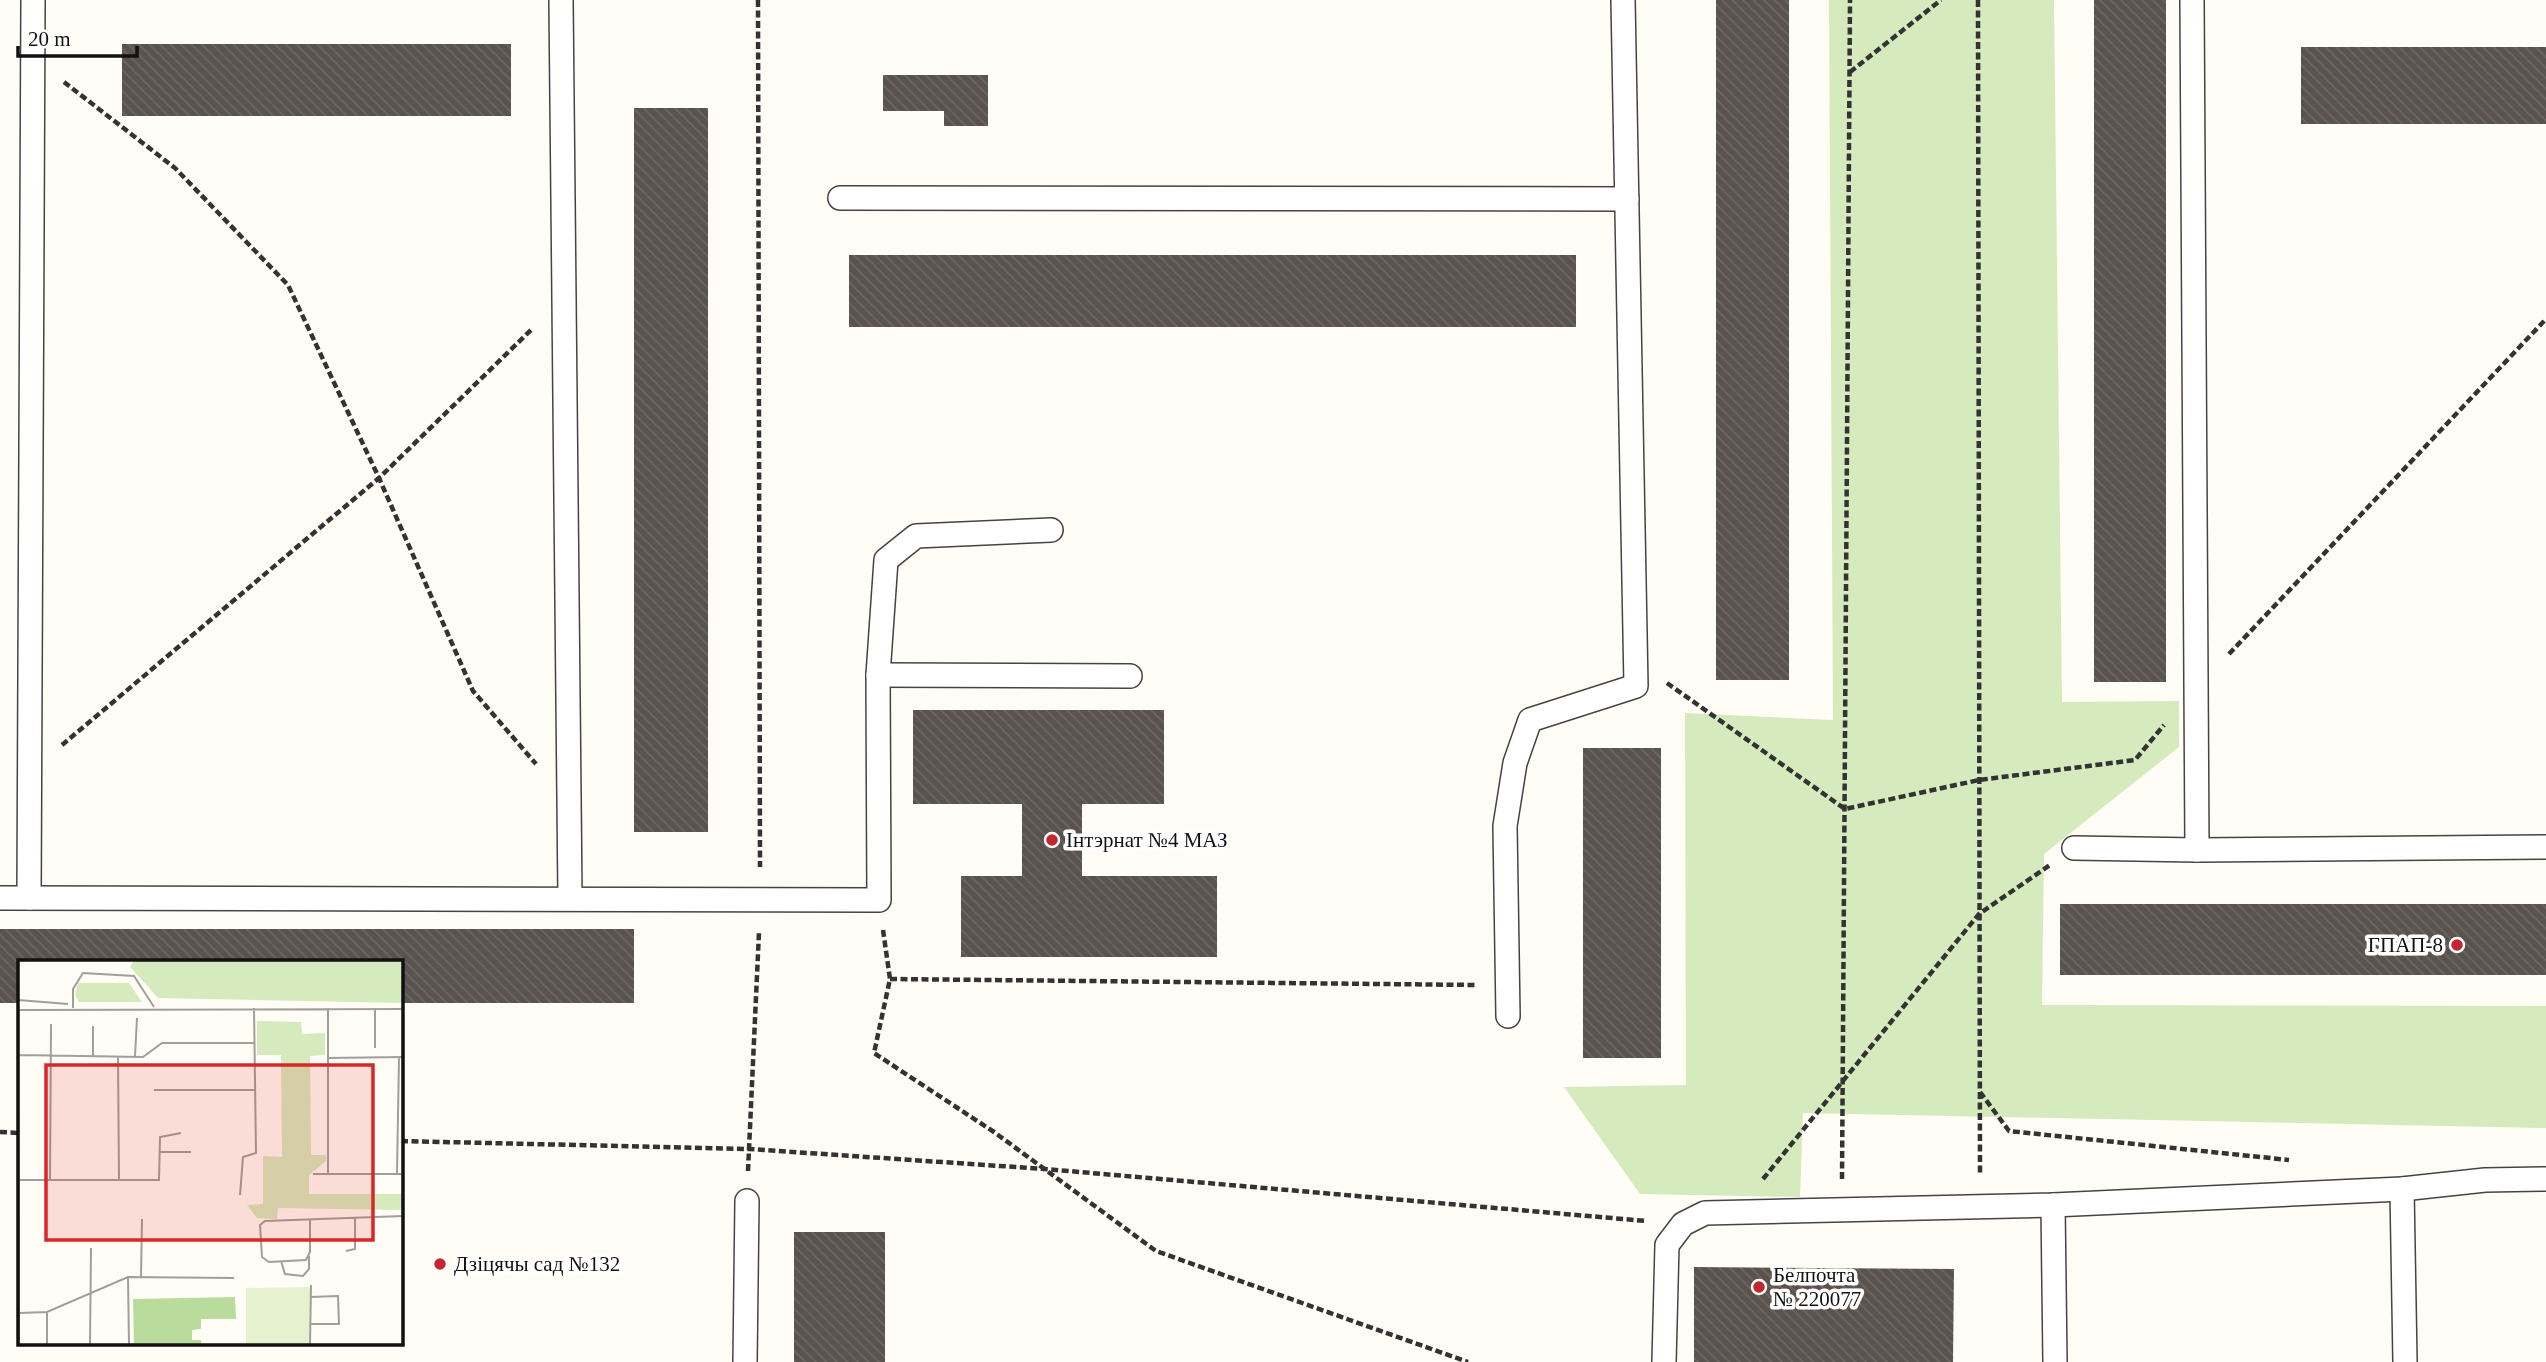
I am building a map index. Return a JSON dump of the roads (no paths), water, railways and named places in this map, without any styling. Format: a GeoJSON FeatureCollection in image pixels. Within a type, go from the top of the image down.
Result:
{"type":"FeatureCollection","features":[{"type":"Feature","properties":{"kind":"lane"},"geometry":{"type":"LineString","coordinates":[[29,898],[33,0]]}},
{"type":"Feature","properties":{"kind":"lane"},"geometry":{"type":"LineString","coordinates":[[561,0],[570,898]]}},
{"type":"Feature","properties":{"kind":"lane"},"geometry":{"type":"LineString","coordinates":[[1508,1016],[1504,826],[1515,763],[1530,720],[1636,686],[1623,0]]}},
{"type":"Feature","properties":{"kind":"lane"},"geometry":{"type":"LineString","coordinates":[[2192,0],[2197,850]]}},
{"type":"Feature","properties":{"kind":"lane"},"geometry":{"type":"LineString","coordinates":[[840,198],[1627,199]]}},
{"type":"Feature","properties":{"kind":"lane"},"geometry":{"type":"LineString","coordinates":[[0,898],[878,900],[878,675],[886,560],[916,537],[1051,530]]}},
{"type":"Feature","properties":{"kind":"lane"},"geometry":{"type":"LineString","coordinates":[[878,675],[1130,676]]}},
{"type":"Feature","properties":{"kind":"lane"},"geometry":{"type":"LineString","coordinates":[[2074,848],[2197,850],[2546,846]]}},
{"type":"Feature","properties":{"kind":"lane"},"geometry":{"type":"LineString","coordinates":[[1664,1362],[1667,1245],[1683,1224],[1706,1213],[1980,1208],[2402,1189],[2485,1180],[2546,1179]]}},
{"type":"Feature","properties":{"kind":"lane"},"geometry":{"type":"LineString","coordinates":[[2402,1189],[2404,1362]]}},
{"type":"Feature","properties":{"kind":"lane"},"geometry":{"type":"LineString","coordinates":[[745,1362],[747,1201]]}},
{"type":"Feature","properties":{"kind":"lane"},"geometry":{"type":"LineString","coordinates":[[2053,1205],[2055,1362]]}},
{"type":"Feature","properties":{"kind":"place","name":"Інтэрнат №4 МАЗ"},"geometry":{"type":"Point","coordinates":[1052,840]}},
{"type":"Feature","properties":{"kind":"place","name":"ГПАП-8"},"geometry":{"type":"Point","coordinates":[2457,945]}},
{"type":"Feature","properties":{"kind":"place","name":"Дзіцячы сад №132"},"geometry":{"type":"Point","coordinates":[440,1264]}},
{"type":"Feature","properties":{"kind":"place","name":"Белпочта № 220077"},"geometry":{"type":"Point","coordinates":[1759,1287]}}]}
